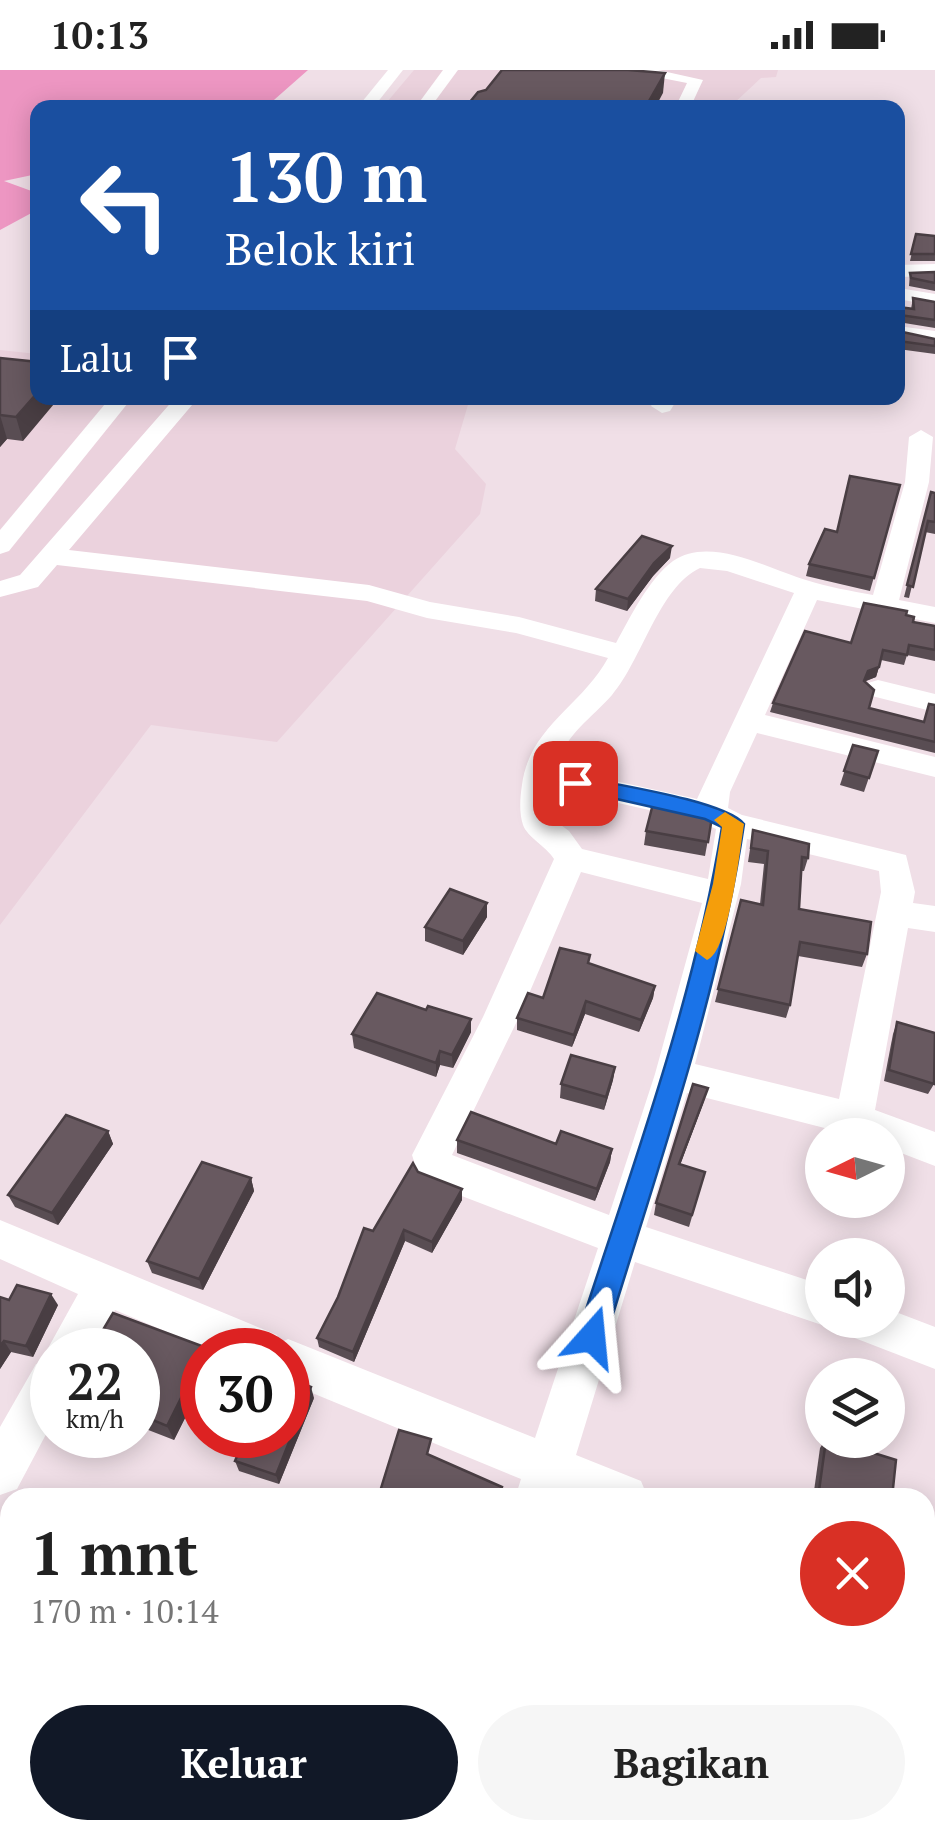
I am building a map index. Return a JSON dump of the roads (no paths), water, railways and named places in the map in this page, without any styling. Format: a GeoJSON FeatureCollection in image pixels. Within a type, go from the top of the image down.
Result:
{"type":"FeatureCollection","features":[{"type":"Feature","properties":{"kind":"street"},"geometry":{"type":"LineString","coordinates":[[371,100],[396,70]]}},
{"type":"Feature","properties":{"kind":"street"},"geometry":{"type":"LineString","coordinates":[[428,100],[451,70]]}},
{"type":"Feature","properties":{"kind":"street"},"geometry":{"type":"LineString","coordinates":[[628,70],[696,80],[686,100]]}},
{"type":"Feature","properties":{"kind":"street"},"geometry":{"type":"LineString","coordinates":[[905,271],[935,270]]}},
{"type":"Feature","properties":{"kind":"street"},"geometry":{"type":"LineString","coordinates":[[905,296],[935,300]]}},
{"type":"Feature","properties":{"kind":"street"},"geometry":{"type":"LineString","coordinates":[[905,333],[935,338]]}},
{"type":"Feature","properties":{"kind":"street"},"geometry":{"type":"LineString","coordinates":[[0,546],[115,405]]}},
{"type":"Feature","properties":{"kind":"street"},"geometry":{"type":"LineString","coordinates":[[1,591],[28,581],[182,405]]}},
{"type":"Feature","properties":{"kind":"street"},"geometry":{"type":"LineString","coordinates":[[884,605],[918,482],[920,437]]}},
{"type":"Feature","properties":{"kind":"street"},"geometry":{"type":"LineString","coordinates":[[50,556],[368,592],[427,610],[518,625],[624,654]]}},
{"type":"Feature","properties":{"kind":"street"},"geometry":{"type":"LineString","coordinates":[[721,894],[571,858],[558,839],[539,825],[534,804],[543,759],[562,727],[610,679],[639,626],[682,566],[696,560],[726,565],[808,589],[935,616]]}},
{"type":"Feature","properties":{"kind":"street"},"geometry":{"type":"LineString","coordinates":[[544,1483],[674,1074],[721,894],[722,818],[714,792],[808,589]]}},
{"type":"Feature","properties":{"kind":"street"},"geometry":{"type":"LineString","coordinates":[[878,688],[935,702]]}},
{"type":"Feature","properties":{"kind":"street"},"geometry":{"type":"LineString","coordinates":[[748,721],[935,766]]}},
{"type":"Feature","properties":{"kind":"street"},"geometry":{"type":"LineString","coordinates":[[541,775],[894,863],[898,892],[854,1118]]}},
{"type":"Feature","properties":{"kind":"street"},"geometry":{"type":"LineString","coordinates":[[571,858],[431,1162],[434,1168],[623,1239],[805,1299]]}},
{"type":"Feature","properties":{"kind":"street"},"geometry":{"type":"LineString","coordinates":[[894,912],[935,919]]}},
{"type":"Feature","properties":{"kind":"street"},"geometry":{"type":"LineString","coordinates":[[674,1074],[850,1118]]}},
{"type":"Feature","properties":{"kind":"street"},"geometry":{"type":"LineString","coordinates":[[905,1138],[935,1149]]}},
{"type":"Feature","properties":{"kind":"street"},"geometry":{"type":"LineString","coordinates":[[0,1239],[208,1328]]}},
{"type":"Feature","properties":{"kind":"street"},"geometry":{"type":"LineString","coordinates":[[82,1328],[106,1286]]}},
{"type":"Feature","properties":{"kind":"street"},"geometry":{"type":"LineString","coordinates":[[905,1336],[935,1348]]}},
{"type":"Feature","properties":{"kind":"street"},"geometry":{"type":"LineString","coordinates":[[310,1371],[544,1483],[571,1488]]}},
{"type":"Feature","properties":{"kind":"street"},"geometry":{"type":"LineString","coordinates":[[0,1472],[30,1419]]}}]}
